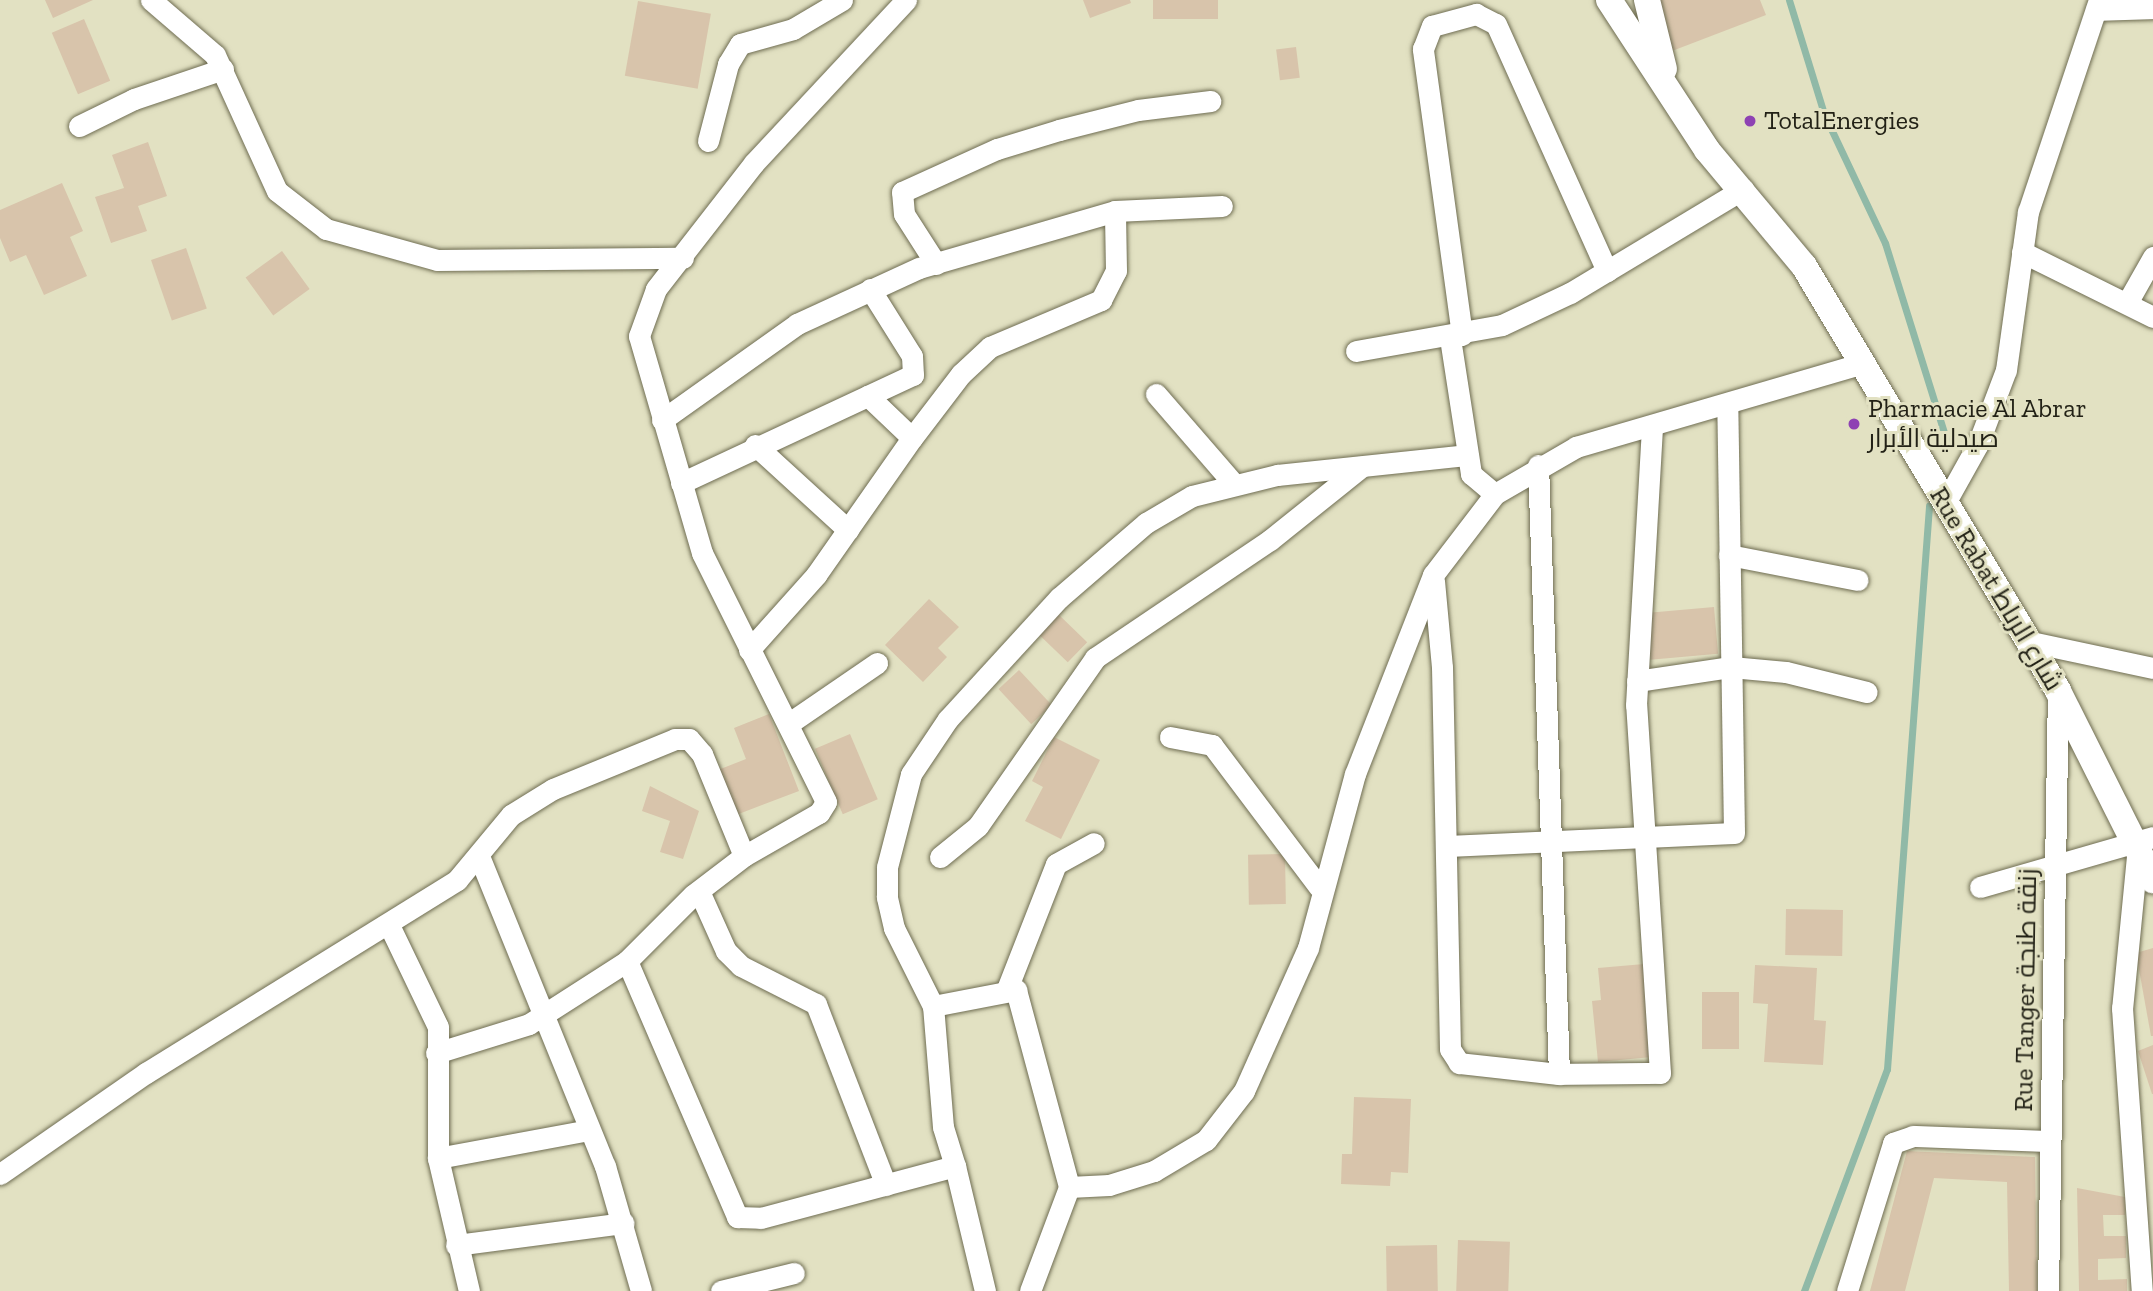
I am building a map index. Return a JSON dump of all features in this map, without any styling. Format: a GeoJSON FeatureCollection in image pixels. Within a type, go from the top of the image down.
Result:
{"type":"FeatureCollection","features":[{"type":"Feature","properties":{"kind":"street"},"geometry":{"type":"LineString","coordinates":[[708,141],[728,64],[740,44],[793,29],[842,0]]}},
{"type":"Feature","properties":{"kind":"street"},"geometry":{"type":"LineString","coordinates":[[436,1053],[544,1015],[627,961],[699,891],[744,856],[819,813],[826,802],[702,553],[639,336],[656,289],[684,258],[754,163],[906,0]]}},
{"type":"Feature","properties":{"kind":"street","name":"Rue Rabat شارع الرباط"},"geometry":{"type":"LineString","coordinates":[[1609,0],[1675,104],[1804,266],[1944,505],[2146,839],[2153,880]]}},
{"type":"Feature","properties":{"kind":"street","name":"Rue Rabat شارع الرباط"},"geometry":{"type":"LineString","coordinates":[[1647,0],[1675,104]]}},
{"type":"Feature","properties":{"kind":"street"},"geometry":{"type":"LineString","coordinates":[[156,2],[197,36],[223,69],[277,191],[326,229],[437,260],[684,258]]}},
{"type":"Feature","properties":{"kind":"street"},"geometry":{"type":"LineString","coordinates":[[1944,505],[1978,444],[2006,370],[2028,212],[2097,5],[2153,8]]}},
{"type":"Feature","properties":{"kind":"street"},"geometry":{"type":"LineString","coordinates":[[1495,494],[1471,474],[1466,455],[1456,336],[1423,49],[1432,26],[1476,14],[1496,24],[1607,271]]}},
{"type":"Feature","properties":{"kind":"street"},"geometry":{"type":"LineString","coordinates":[[79,126],[147,94],[223,69]]}},
{"type":"Feature","properties":{"kind":"street"},"geometry":{"type":"LineString","coordinates":[[936,264],[904,214],[902,191],[997,149],[1059,130],[1210,101]]}},
{"type":"Feature","properties":{"kind":"street"},"geometry":{"type":"LineString","coordinates":[[1356,351],[1456,336],[1502,325],[1607,271],[1743,189]]}},
{"type":"Feature","properties":{"kind":"street"},"geometry":{"type":"LineString","coordinates":[[662,420],[797,324],[870,289],[936,264],[1115,211],[1222,206]]}},
{"type":"Feature","properties":{"kind":"street"},"geometry":{"type":"LineString","coordinates":[[750,650],[848,530],[912,438],[990,348],[1101,300],[1116,271],[1115,211]]}},
{"type":"Feature","properties":{"kind":"street"},"geometry":{"type":"LineString","coordinates":[[2022,252],[2153,317]]}},
{"type":"Feature","properties":{"kind":"street"},"geometry":{"type":"LineString","coordinates":[[2127,303],[2153,257]]}},
{"type":"Feature","properties":{"kind":"street"},"geometry":{"type":"LineString","coordinates":[[681,483],[755,445],[906,381],[915,369],[870,289]]}},
{"type":"Feature","properties":{"kind":"street"},"geometry":{"type":"LineString","coordinates":[[1069,1187],[1109,1185],[1154,1171],[1217,1129],[1281,1018],[1308,948],[1320,887],[1355,774],[1433,575],[1495,494],[1538,465],[1576,447],[1727,408],[1863,363]]}},
{"type":"Feature","properties":{"kind":"street"},"geometry":{"type":"LineString","coordinates":[[1156,394],[1233,483]]}},
{"type":"Feature","properties":{"kind":"street"},"geometry":{"type":"LineString","coordinates":[[868,396],[912,438]]}},
{"type":"Feature","properties":{"kind":"street"},"geometry":{"type":"LineString","coordinates":[[1447,846],[1734,833],[1727,408]]}},
{"type":"Feature","properties":{"kind":"street"},"geometry":{"type":"LineString","coordinates":[[1433,575],[1447,846],[1453,1057],[1559,1074],[1660,1073],[1644,838],[1637,681],[1652,428]]}},
{"type":"Feature","properties":{"kind":"street"},"geometry":{"type":"LineString","coordinates":[[755,445],[848,530]]}},
{"type":"Feature","properties":{"kind":"street"},"geometry":{"type":"LineString","coordinates":[[985,1291],[943,1127],[933,1006],[894,928],[887,897],[887,867],[911,774],[948,719],[1059,598],[1146,523],[1192,496],[1233,483],[1466,455]]}},
{"type":"Feature","properties":{"kind":"street"},"geometry":{"type":"LineString","coordinates":[[1538,465],[1559,1074]]}},
{"type":"Feature","properties":{"kind":"street"},"geometry":{"type":"LineString","coordinates":[[940,857],[978,826],[1095,658],[1270,540],[1361,467]]}},
{"type":"Feature","properties":{"kind":"street"},"geometry":{"type":"LineString","coordinates":[[1729,555],[1858,580]]}},
{"type":"Feature","properties":{"kind":"street"},"geometry":{"type":"LineString","coordinates":[[2026,641],[2153,668]]}},
{"type":"Feature","properties":{"kind":"street"},"geometry":{"type":"LineString","coordinates":[[789,724],[877,663]]}},
{"type":"Feature","properties":{"kind":"street"},"geometry":{"type":"LineString","coordinates":[[1637,681],[1731,667],[1786,672],[1867,692]]}},
{"type":"Feature","properties":{"kind":"street","name":"Rue Tanger زنقة طنجة"},"geometry":{"type":"LineString","coordinates":[[2048,1291],[2058,691]]}},
{"type":"Feature","properties":{"kind":"street"},"geometry":{"type":"LineString","coordinates":[[1170,737],[1212,745],[1320,887]]}},
{"type":"Feature","properties":{"kind":"street"},"geometry":{"type":"LineString","coordinates":[[0,1174],[180,1051],[389,925],[457,880],[530,800],[675,739],[689,739],[702,754],[744,856]]}},
{"type":"Feature","properties":{"kind":"street"},"geometry":{"type":"LineString","coordinates":[[1980,887],[2146,839],[2122,1008],[2141,1291]]}},
{"type":"Feature","properties":{"kind":"street"},"geometry":{"type":"LineString","coordinates":[[1007,989],[1056,864],[1094,844]]}},
{"type":"Feature","properties":{"kind":"street"},"geometry":{"type":"LineString","coordinates":[[479,856],[624,1223],[641,1291]]}},
{"type":"Feature","properties":{"kind":"street"},"geometry":{"type":"LineString","coordinates":[[699,891],[726,951],[741,967],[817,1004],[886,1185]]}},
{"type":"Feature","properties":{"kind":"street"},"geometry":{"type":"LineString","coordinates":[[389,925],[431,1007],[436,1053],[438,1158],[456,1245],[469,1291]]}},
{"type":"Feature","properties":{"kind":"street"},"geometry":{"type":"LineString","coordinates":[[627,961],[737,1217],[761,1218],[955,1166]]}},
{"type":"Feature","properties":{"kind":"street"},"geometry":{"type":"LineString","coordinates":[[933,1006],[1007,989],[1022,997],[1069,1187],[1030,1291]]}},
{"type":"Feature","properties":{"kind":"street"},"geometry":{"type":"LineString","coordinates":[[438,1158],[589,1130]]}},
{"type":"Feature","properties":{"kind":"street"},"geometry":{"type":"LineString","coordinates":[[1847,1291],[1893,1143],[1913,1136],[2050,1141]]}},
{"type":"Feature","properties":{"kind":"street"},"geometry":{"type":"LineString","coordinates":[[456,1245],[624,1223]]}},
{"type":"Feature","properties":{"kind":"street"},"geometry":{"type":"LineString","coordinates":[[721,1291],[794,1273]]}},
{"type":"Feature","properties":{"kind":"building"},"geometry":{"type":"Polygon","coordinates":[[[45,0],[93,0],[53,18],[45,0]]]}},
{"type":"Feature","properties":{"kind":"building"},"geometry":{"type":"Polygon","coordinates":[[[1083,0],[1130,0],[1131,3],[1090,18],[1083,0]]]}},
{"type":"Feature","properties":{"kind":"building"},"geometry":{"type":"Polygon","coordinates":[[[1153,0],[1218,0],[1218,19],[1153,19],[1153,0]]]}},
{"type":"Feature","properties":{"kind":"building"},"geometry":{"type":"Polygon","coordinates":[[[1652,0],[1760,0],[1766,15],[1672,51],[1652,0]]]}},
{"type":"Feature","properties":{"kind":"building"},"geometry":{"type":"Polygon","coordinates":[[[638,1],[711,14],[698,89],[625,76],[638,1]]]}},
{"type":"Feature","properties":{"kind":"building"},"geometry":{"type":"Polygon","coordinates":[[[84,19],[110,81],[78,94],[52,33],[84,19]]]}},
{"type":"Feature","properties":{"kind":"building"},"geometry":{"type":"Polygon","coordinates":[[[1296,47],[1300,78],[1280,80],[1276,49],[1296,47]]]}},
{"type":"Feature","properties":{"kind":"building"},"geometry":{"type":"Polygon","coordinates":[[[148,142],[167,196],[138,206],[147,231],[111,243],[95,197],[124,188],[112,155],[148,142]]]}},
{"type":"Feature","properties":{"kind":"building"},"geometry":{"type":"Polygon","coordinates":[[[62,183],[83,231],[70,237],[87,276],[44,295],[26,255],[10,262],[0,238],[0,210],[62,183]]]}},
{"type":"Feature","properties":{"kind":"building"},"geometry":{"type":"Polygon","coordinates":[[[186,248],[207,309],[172,321],[151,260],[186,248]]]}},
{"type":"Feature","properties":{"kind":"building"},"geometry":{"type":"Polygon","coordinates":[[[282,251],[310,289],[273,315],[246,277],[282,251]]]}},
{"type":"Feature","properties":{"kind":"building"},"geometry":{"type":"Polygon","coordinates":[[[929,599],[959,627],[938,648],[947,657],[923,682],[885,645],[929,599]]]}},
{"type":"Feature","properties":{"kind":"building"},"geometry":{"type":"Polygon","coordinates":[[[1714,607],[1718,654],[1650,660],[1646,613],[1714,607]]]}},
{"type":"Feature","properties":{"kind":"building"},"geometry":{"type":"Polygon","coordinates":[[[1057,613],[1087,642],[1068,662],[1038,633],[1057,613]]]}},
{"type":"Feature","properties":{"kind":"building"},"geometry":{"type":"Polygon","coordinates":[[[1019,670],[1052,705],[1031,724],[999,689],[1019,670]]]}},
{"type":"Feature","properties":{"kind":"building"},"geometry":{"type":"Polygon","coordinates":[[[769,714],[799,791],[736,815],[718,770],[746,759],[734,728],[769,714]]]}},
{"type":"Feature","properties":{"kind":"building"},"geometry":{"type":"Polygon","coordinates":[[[850,734],[878,799],[843,814],[815,749],[850,734]]]}},
{"type":"Feature","properties":{"kind":"building"},"geometry":{"type":"Polygon","coordinates":[[[1054,737],[1100,760],[1061,839],[1025,821],[1043,787],[1032,781],[1054,737]]]}},
{"type":"Feature","properties":{"kind":"building"},"geometry":{"type":"Polygon","coordinates":[[[650,786],[699,811],[683,859],[660,852],[670,821],[642,811],[650,786]]]}},
{"type":"Feature","properties":{"kind":"building"},"geometry":{"type":"Polygon","coordinates":[[[1285,854],[1286,904],[1249,905],[1248,855],[1285,854]]]}},
{"type":"Feature","properties":{"kind":"building"},"geometry":{"type":"Polygon","coordinates":[[[1786,909],[1843,910],[1842,956],[1785,955],[1786,909]]]}},
{"type":"Feature","properties":{"kind":"building"},"geometry":{"type":"Polygon","coordinates":[[[2153,948],[2153,1036],[2151,1036],[2136,953],[2153,948]]]}},
{"type":"Feature","properties":{"kind":"building"},"geometry":{"type":"Polygon","coordinates":[[[1644,964],[1652,1057],[1598,1062],[1592,1001],[1601,1000],[1598,968],[1644,964]]]}},
{"type":"Feature","properties":{"kind":"building"},"geometry":{"type":"Polygon","coordinates":[[[1755,965],[1817,968],[1814,1020],[1826,1021],[1823,1065],[1764,1062],[1768,1004],[1753,1003],[1755,965]]]}},
{"type":"Feature","properties":{"kind":"building"},"geometry":{"type":"Polygon","coordinates":[[[1702,992],[1739,992],[1739,1049],[1702,1049],[1702,992]]]}},
{"type":"Feature","properties":{"kind":"building"},"geometry":{"type":"Polygon","coordinates":[[[2153,1045],[2153,1094],[2152,1094],[2138,1051],[2153,1045]]]}},
{"type":"Feature","properties":{"kind":"building"},"geometry":{"type":"Polygon","coordinates":[[[1354,1097],[1411,1099],[1408,1173],[1391,1172],[1390,1186],[1341,1184],[1342,1154],[1352,1154],[1354,1097]]]}},
{"type":"Feature","properties":{"kind":"building"},"geometry":{"type":"Polygon","coordinates":[[[1907,1151],[2035,1157],[2037,1291],[2009,1291],[2007,1182],[1934,1178],[1905,1291],[1870,1291],[1907,1151]]]}},
{"type":"Feature","properties":{"kind":"building"},"geometry":{"type":"Polygon","coordinates":[[[2077,1188],[2125,1197],[2125,1215],[2103,1215],[2104,1236],[2126,1236],[2126,1258],[2098,1259],[2098,1280],[2127,1279],[2127,1291],[2079,1291],[2077,1188]]]}},
{"type":"Feature","properties":{"kind":"building"},"geometry":{"type":"Polygon","coordinates":[[[1458,1240],[1510,1242],[1508,1291],[1456,1291],[1458,1240]]]}},
{"type":"Feature","properties":{"kind":"building"},"geometry":{"type":"Polygon","coordinates":[[[1437,1245],[1438,1291],[1387,1291],[1386,1246],[1437,1245]]]}},
{"type":"Feature","properties":{"kind":"waterway"},"geometry":{"type":"LineString","coordinates":[[1789,0],[1824,114],[1885,243],[1947,442]]}},
{"type":"Feature","properties":{"kind":"waterway"},"geometry":{"type":"LineString","coordinates":[[1804,1291],[1887,1069],[1929,506]]}},
{"type":"Feature","properties":{"kind":"place","name":"TotalEnergies"},"geometry":{"type":"Point","coordinates":[1750,121]}},
{"type":"Feature","properties":{"kind":"place","name":"Pharmacie Al Abrar صيدلية الأبرار"},"geometry":{"type":"Point","coordinates":[1854,424]}}]}
